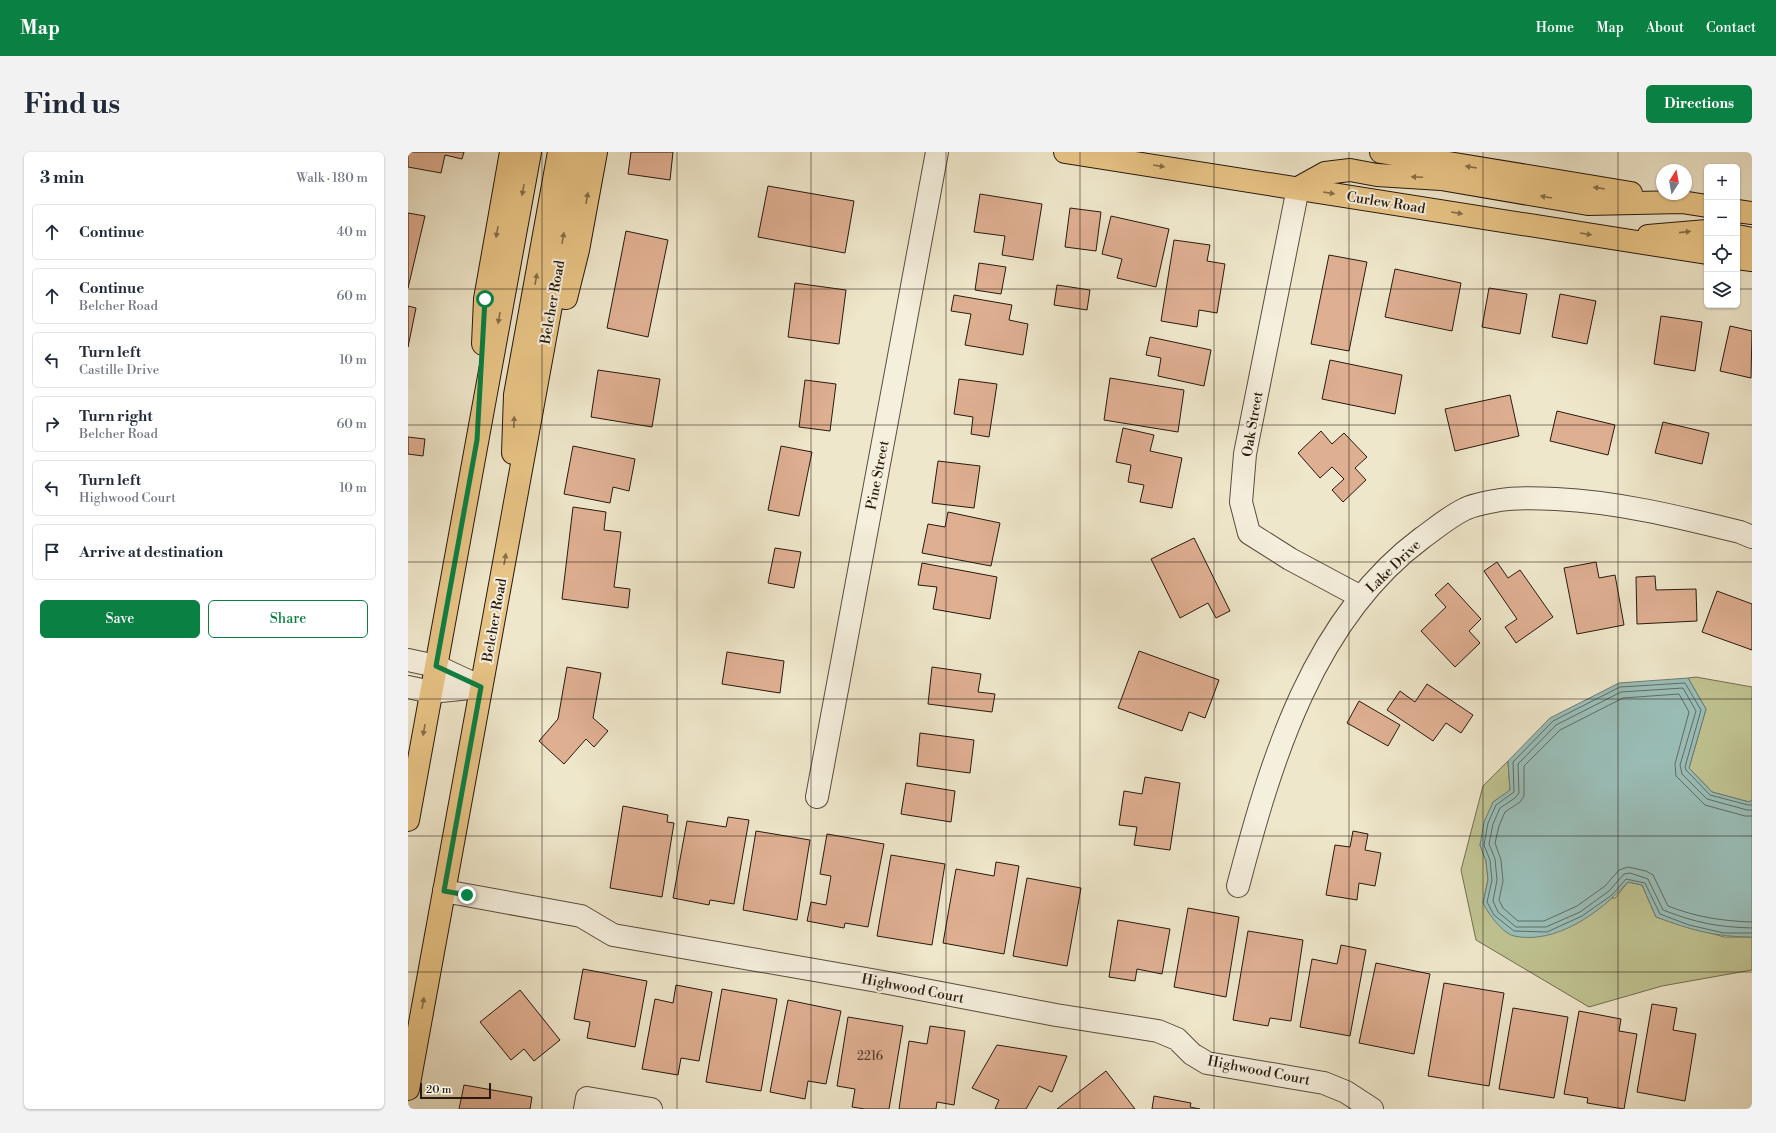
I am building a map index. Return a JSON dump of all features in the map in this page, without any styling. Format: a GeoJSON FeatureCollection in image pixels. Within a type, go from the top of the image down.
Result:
{"type":"FeatureCollection","features":[{"type":"Feature","properties":{"kind":"main road"},"geometry":{"type":"LineString","coordinates":[[477,440],[485,299],[511,152]]}},
{"type":"Feature","properties":{"kind":"main road"},"geometry":{"type":"LineString","coordinates":[[408,820],[530,152]]}},
{"type":"Feature","properties":{"kind":"main road"},"geometry":{"type":"LineString","coordinates":[[510,530],[515,395],[559,152]]}},
{"type":"Feature","properties":{"kind":"main road","name":"Belcher Road"},"geometry":{"type":"LineString","coordinates":[[408,1085],[579,152]]}},
{"type":"Feature","properties":{"kind":"main road"},"geometry":{"type":"LineString","coordinates":[[519,481],[578,250],[596,152]]}},
{"type":"Feature","properties":{"kind":"main road","name":"Curlew Road"},"geometry":{"type":"LineString","coordinates":[[1065,152],[1704,253]]}},
{"type":"Feature","properties":{"kind":"main road"},"geometry":{"type":"LineString","coordinates":[[1381,152],[1704,206]]}},
{"type":"Feature","properties":{"kind":"main road"},"geometry":{"type":"LineString","coordinates":[[1298,188],[1325,173],[1350,170],[1377,175],[1441,178],[1588,204],[1682,202]]}},
{"type":"Feature","properties":{"kind":"main road"},"geometry":{"type":"LineString","coordinates":[[1740,211],[1752,213]]}},
{"type":"Feature","properties":{"kind":"main road"},"geometry":{"type":"LineString","coordinates":[[1619,239],[1704,231]]}},
{"type":"Feature","properties":{"kind":"main road"},"geometry":{"type":"LineString","coordinates":[[1740,237],[1752,239]]}},
{"type":"Feature","properties":{"kind":"main road"},"geometry":{"type":"LineString","coordinates":[[1740,258],[1752,260]]}},
{"type":"Feature","properties":{"kind":"street","name":"Pine Street"},"geometry":{"type":"LineString","coordinates":[[817,797],[937,152]]}},
{"type":"Feature","properties":{"kind":"street","name":"Oak Street"},"geometry":{"type":"LineString","coordinates":[[1298,188],[1245,454],[1241,502],[1249,533],[1290,559],[1361,597]]}},
{"type":"Feature","properties":{"kind":"street","name":"Lake Drive"},"geometry":{"type":"LineString","coordinates":[[1238,886],[1257,814],[1287,729],[1320,656],[1361,597],[1405,551],[1439,525],[1465,508],[1501,500],[1541,498],[1594,501],[1663,513],[1740,532],[1752,537]]}},
{"type":"Feature","properties":{"kind":"street"},"geometry":{"type":"LineString","coordinates":[[408,660],[436,666],[481,687]]}},
{"type":"Feature","properties":{"kind":"street"},"geometry":{"type":"LineString","coordinates":[[408,687],[431,692],[481,687]]}},
{"type":"Feature","properties":{"kind":"street","name":"Highwood Court"},"geometry":{"type":"LineString","coordinates":[[444,891],[581,916],[613,936],[883,982],[1056,1015],[1158,1031],[1177,1039],[1192,1054],[1207,1062],[1324,1083],[1346,1092],[1372,1109]]}},
{"type":"Feature","properties":{"kind":"street"},"geometry":{"type":"LineString","coordinates":[[586,1104],[651,1109]]}},
{"type":"Feature","properties":{"kind":"green space"},"geometry":{"type":"Polygon","coordinates":[[[1696,677],[1752,687],[1752,800],[1749,802],[1712,792],[1689,768],[1706,709],[1688,678],[1696,677]]]}},
{"type":"Feature","properties":{"kind":"green space"},"geometry":{"type":"Polygon","coordinates":[[[1508,761],[1510,791],[1493,802],[1480,845],[1486,861],[1488,880],[1483,903],[1615,898],[1628,882],[1642,885],[1656,917],[1724,937],[1752,937],[1752,970],[1662,986],[1589,1007],[1476,940],[1461,870],[1483,786],[1508,761]]]}},
{"type":"Feature","properties":{"kind":"water"},"geometry":{"type":"Polygon","coordinates":[[[1688,678],[1706,709],[1689,768],[1712,792],[1749,802],[1752,800],[1752,937],[1726,936],[1703,932],[1656,917],[1642,885],[1628,882],[1591,915],[1577,924],[1561,931],[1546,936],[1530,937],[1514,936],[1509,934],[1500,927],[1483,903],[1488,880],[1486,861],[1480,845],[1484,822],[1493,802],[1510,790],[1508,761],[1550,718],[1619,683],[1688,678]]]}},
{"type":"Feature","properties":{"kind":"building"},"geometry":{"type":"Polygon","coordinates":[[[408,152],[464,152],[462,159],[445,155],[441,173],[408,167],[408,152]]]}},
{"type":"Feature","properties":{"kind":"building"},"geometry":{"type":"Polygon","coordinates":[[[631,152],[673,152],[670,180],[628,174],[631,152]]]}},
{"type":"Feature","properties":{"kind":"building"},"geometry":{"type":"Polygon","coordinates":[[[768,186],[854,201],[845,253],[758,237],[768,186]]]}},
{"type":"Feature","properties":{"kind":"building"},"geometry":{"type":"Polygon","coordinates":[[[980,194],[1042,204],[1033,260],[1002,255],[1005,236],[974,232],[980,194]]]}},
{"type":"Feature","properties":{"kind":"building"},"geometry":{"type":"Polygon","coordinates":[[[1070,208],[1101,212],[1096,251],[1065,247],[1070,208]]]}},
{"type":"Feature","properties":{"kind":"building"},"geometry":{"type":"Polygon","coordinates":[[[408,213],[425,216],[408,288],[408,213]]]}},
{"type":"Feature","properties":{"kind":"building"},"geometry":{"type":"Polygon","coordinates":[[[1111,216],[1169,229],[1156,287],[1117,278],[1122,259],[1102,254],[1111,216]]]}},
{"type":"Feature","properties":{"kind":"building"},"geometry":{"type":"Polygon","coordinates":[[[626,231],[668,240],[648,337],[607,328],[626,231]]]}},
{"type":"Feature","properties":{"kind":"building"},"geometry":{"type":"Polygon","coordinates":[[[1174,240],[1210,245],[1207,261],[1225,264],[1217,313],[1199,310],[1197,327],[1161,321],[1174,240]]]}},
{"type":"Feature","properties":{"kind":"building"},"geometry":{"type":"Polygon","coordinates":[[[1329,255],[1367,262],[1349,351],[1311,344],[1329,255]]]}},
{"type":"Feature","properties":{"kind":"building"},"geometry":{"type":"Polygon","coordinates":[[[979,263],[1006,267],[1001,294],[975,290],[979,263]]]}},
{"type":"Feature","properties":{"kind":"building"},"geometry":{"type":"Polygon","coordinates":[[[1395,269],[1461,283],[1452,331],[1385,317],[1395,269]]]}},
{"type":"Feature","properties":{"kind":"building"},"geometry":{"type":"Polygon","coordinates":[[[795,283],[846,290],[839,344],[788,337],[795,283]]]}},
{"type":"Feature","properties":{"kind":"building"},"geometry":{"type":"Polygon","coordinates":[[[1057,285],[1090,290],[1087,310],[1054,305],[1057,285]]]}},
{"type":"Feature","properties":{"kind":"building"},"geometry":{"type":"Polygon","coordinates":[[[1489,288],[1527,294],[1520,334],[1482,327],[1489,288]]]}},
{"type":"Feature","properties":{"kind":"building"},"geometry":{"type":"Polygon","coordinates":[[[1560,294],[1596,301],[1587,344],[1552,337],[1560,294]]]}},
{"type":"Feature","properties":{"kind":"building"},"geometry":{"type":"Polygon","coordinates":[[[954,295],[1012,305],[1009,320],[1028,324],[1023,355],[965,345],[971,314],[951,311],[954,295]]]}},
{"type":"Feature","properties":{"kind":"building"},"geometry":{"type":"Polygon","coordinates":[[[408,306],[416,308],[408,347],[408,306]]]}},
{"type":"Feature","properties":{"kind":"building"},"geometry":{"type":"Polygon","coordinates":[[[1661,316],[1702,322],[1695,371],[1654,364],[1661,316]]]}},
{"type":"Feature","properties":{"kind":"building"},"geometry":{"type":"Polygon","coordinates":[[[1730,326],[1752,331],[1751,378],[1720,371],[1730,326]]]}},
{"type":"Feature","properties":{"kind":"building"},"geometry":{"type":"Polygon","coordinates":[[[1150,337],[1211,350],[1204,386],[1158,376],[1161,358],[1146,355],[1150,337]]]}},
{"type":"Feature","properties":{"kind":"building"},"geometry":{"type":"Polygon","coordinates":[[[1330,360],[1402,375],[1395,414],[1322,399],[1330,360]]]}},
{"type":"Feature","properties":{"kind":"building"},"geometry":{"type":"Polygon","coordinates":[[[598,370],[660,379],[652,427],[591,417],[598,370]]]}},
{"type":"Feature","properties":{"kind":"building"},"geometry":{"type":"Polygon","coordinates":[[[1110,378],[1184,390],[1178,432],[1104,420],[1110,378]]]}},
{"type":"Feature","properties":{"kind":"building"},"geometry":{"type":"Polygon","coordinates":[[[959,379],[997,384],[989,437],[971,434],[973,417],[954,414],[959,379]]]}},
{"type":"Feature","properties":{"kind":"building"},"geometry":{"type":"Polygon","coordinates":[[[805,380],[836,384],[830,431],[799,427],[805,380]]]}},
{"type":"Feature","properties":{"kind":"building"},"geometry":{"type":"Polygon","coordinates":[[[1510,395],[1519,436],[1455,451],[1445,409],[1510,395]]]}},
{"type":"Feature","properties":{"kind":"building"},"geometry":{"type":"Polygon","coordinates":[[[1557,411],[1615,425],[1608,455],[1550,441],[1557,411]]]}},
{"type":"Feature","properties":{"kind":"building"},"geometry":{"type":"Polygon","coordinates":[[[1663,422],[1709,433],[1702,464],[1655,453],[1663,422]]]}},
{"type":"Feature","properties":{"kind":"building"},"geometry":{"type":"Polygon","coordinates":[[[1123,428],[1154,435],[1150,451],[1182,458],[1172,508],[1140,502],[1144,485],[1128,482],[1131,465],[1116,462],[1123,428]]]}},
{"type":"Feature","properties":{"kind":"building"},"geometry":{"type":"Polygon","coordinates":[[[1321,431],[1332,444],[1344,433],[1367,457],[1355,468],[1366,480],[1343,502],[1332,490],[1344,479],[1332,467],[1320,478],[1298,453],[1321,431]]]}},
{"type":"Feature","properties":{"kind":"building"},"geometry":{"type":"Polygon","coordinates":[[[408,437],[425,439],[423,456],[408,454],[408,437]]]}},
{"type":"Feature","properties":{"kind":"building"},"geometry":{"type":"Polygon","coordinates":[[[573,446],[635,459],[629,491],[613,487],[610,503],[564,494],[573,446]]]}},
{"type":"Feature","properties":{"kind":"building"},"geometry":{"type":"Polygon","coordinates":[[[781,446],[812,452],[799,516],[768,510],[781,446]]]}},
{"type":"Feature","properties":{"kind":"building"},"geometry":{"type":"Polygon","coordinates":[[[938,461],[980,466],[974,508],[932,503],[938,461]]]}},
{"type":"Feature","properties":{"kind":"building"},"geometry":{"type":"Polygon","coordinates":[[[573,507],[606,512],[604,530],[621,532],[614,587],[630,589],[628,608],[562,599],[573,507]]]}},
{"type":"Feature","properties":{"kind":"building"},"geometry":{"type":"Polygon","coordinates":[[[948,512],[1000,523],[991,566],[922,553],[928,524],[945,527],[948,512]]]}},
{"type":"Feature","properties":{"kind":"building"},"geometry":{"type":"Polygon","coordinates":[[[1194,538],[1230,611],[1216,618],[1208,603],[1180,618],[1151,559],[1194,538]]]}},
{"type":"Feature","properties":{"kind":"building"},"geometry":{"type":"Polygon","coordinates":[[[775,548],[801,552],[794,588],[768,583],[775,548]]]}},
{"type":"Feature","properties":{"kind":"building"},"geometry":{"type":"Polygon","coordinates":[[[1497,562],[1508,578],[1520,570],[1553,617],[1516,643],[1505,627],[1517,619],[1484,571],[1497,562]]]}},
{"type":"Feature","properties":{"kind":"building"},"geometry":{"type":"Polygon","coordinates":[[[1596,562],[1599,578],[1615,575],[1624,625],[1577,634],[1564,568],[1596,562]]]}},
{"type":"Feature","properties":{"kind":"building"},"geometry":{"type":"Polygon","coordinates":[[[922,563],[997,577],[990,619],[933,609],[937,587],[918,585],[922,563]]]}},
{"type":"Feature","properties":{"kind":"building"},"geometry":{"type":"Polygon","coordinates":[[[1655,576],[1656,590],[1696,589],[1697,621],[1637,624],[1636,577],[1655,576]]]}},
{"type":"Feature","properties":{"kind":"building"},"geometry":{"type":"Polygon","coordinates":[[[1448,583],[1481,619],[1469,631],[1480,643],[1455,667],[1421,631],[1446,607],[1435,595],[1448,583]]]}},
{"type":"Feature","properties":{"kind":"building"},"geometry":{"type":"Polygon","coordinates":[[[1717,591],[1752,604],[1752,650],[1702,632],[1717,591]]]}},
{"type":"Feature","properties":{"kind":"building"},"geometry":{"type":"Polygon","coordinates":[[[1139,651],[1219,680],[1205,718],[1189,712],[1182,731],[1118,708],[1139,651]]]}},
{"type":"Feature","properties":{"kind":"building"},"geometry":{"type":"Polygon","coordinates":[[[727,652],[784,661],[780,693],[722,684],[727,652]]]}},
{"type":"Feature","properties":{"kind":"building"},"geometry":{"type":"Polygon","coordinates":[[[567,667],[601,673],[593,718],[608,731],[594,747],[586,739],[564,764],[539,741],[558,719],[567,667]]]}},
{"type":"Feature","properties":{"kind":"building"},"geometry":{"type":"Polygon","coordinates":[[[932,667],[981,674],[978,692],[995,694],[992,712],[928,704],[932,667]]]}},
{"type":"Feature","properties":{"kind":"building"},"geometry":{"type":"Polygon","coordinates":[[[1427,684],[1473,715],[1461,733],[1446,723],[1433,741],[1387,710],[1400,691],[1415,702],[1427,684]]]}},
{"type":"Feature","properties":{"kind":"building"},"geometry":{"type":"Polygon","coordinates":[[[1359,701],[1400,725],[1388,746],[1347,723],[1359,701]]]}},
{"type":"Feature","properties":{"kind":"building"},"geometry":{"type":"Polygon","coordinates":[[[920,733],[974,740],[970,773],[917,766],[920,733]]]}},
{"type":"Feature","properties":{"kind":"building"},"geometry":{"type":"Polygon","coordinates":[[[1145,777],[1180,783],[1170,850],[1134,845],[1137,827],[1119,825],[1124,791],[1142,794],[1145,777]]]}},
{"type":"Feature","properties":{"kind":"building"},"geometry":{"type":"Polygon","coordinates":[[[906,783],[955,791],[951,822],[901,814],[906,783]]]}},
{"type":"Feature","properties":{"kind":"building"},"geometry":{"type":"Polygon","coordinates":[[[623,806],[668,815],[667,822],[674,823],[662,897],[610,888],[623,806]]]}},
{"type":"Feature","properties":{"kind":"building"},"geometry":{"type":"Polygon","coordinates":[[[728,817],[749,820],[734,904],[710,900],[709,905],[673,898],[687,821],[726,827],[728,817]]]}},
{"type":"Feature","properties":{"kind":"building"},"geometry":{"type":"Polygon","coordinates":[[[756,831],[810,840],[797,920],[743,910],[756,831]]]}},
{"type":"Feature","properties":{"kind":"building"},"geometry":{"type":"Polygon","coordinates":[[[1353,831],[1368,834],[1365,850],[1381,853],[1375,886],[1359,883],[1357,900],[1326,895],[1335,845],[1350,847],[1353,831]]]}},
{"type":"Feature","properties":{"kind":"building"},"geometry":{"type":"Polygon","coordinates":[[[827,834],[884,844],[868,927],[845,923],[844,928],[807,921],[811,902],[826,905],[831,876],[820,874],[827,834]]]}},
{"type":"Feature","properties":{"kind":"building"},"geometry":{"type":"Polygon","coordinates":[[[891,855],[945,864],[932,945],[877,936],[891,855]]]}},
{"type":"Feature","properties":{"kind":"building"},"geometry":{"type":"Polygon","coordinates":[[[996,862],[1019,866],[1004,954],[943,943],[956,869],[994,876],[996,862]]]}},
{"type":"Feature","properties":{"kind":"building"},"geometry":{"type":"Polygon","coordinates":[[[1027,878],[1081,888],[1067,966],[1013,956],[1027,878]]]}},
{"type":"Feature","properties":{"kind":"building"},"geometry":{"type":"Polygon","coordinates":[[[1188,908],[1239,917],[1226,997],[1174,987],[1188,908]]]}},
{"type":"Feature","properties":{"kind":"building"},"geometry":{"type":"Polygon","coordinates":[[[1118,920],[1170,929],[1162,974],[1137,969],[1135,981],[1109,977],[1118,920]]]}},
{"type":"Feature","properties":{"kind":"building"},"geometry":{"type":"Polygon","coordinates":[[[1248,931],[1303,940],[1291,1021],[1270,1018],[1268,1026],[1233,1020],[1248,931]]]}},
{"type":"Feature","properties":{"kind":"building"},"geometry":{"type":"Polygon","coordinates":[[[1341,945],[1366,950],[1350,1036],[1300,1027],[1312,959],[1337,964],[1341,945]]]}},
{"type":"Feature","properties":{"kind":"building"},"geometry":{"type":"Polygon","coordinates":[[[1376,963],[1430,974],[1414,1054],[1359,1043],[1376,963]]]}},
{"type":"Feature","properties":{"kind":"building"},"geometry":{"type":"Polygon","coordinates":[[[583,969],[647,981],[635,1047],[587,1038],[590,1022],[574,1019],[583,969]]]}},
{"type":"Feature","properties":{"kind":"building"},"geometry":{"type":"Polygon","coordinates":[[[1444,983],[1504,993],[1489,1086],[1428,1076],[1444,983]]]}},
{"type":"Feature","properties":{"kind":"building"},"geometry":{"type":"Polygon","coordinates":[[[676,985],[712,992],[699,1061],[681,1058],[678,1075],[642,1069],[655,999],[673,1003],[676,985]]]}},
{"type":"Feature","properties":{"kind":"building"},"geometry":{"type":"Polygon","coordinates":[[[722,989],[777,999],[761,1091],[706,1082],[722,989]]]}},
{"type":"Feature","properties":{"kind":"building"},"geometry":{"type":"Polygon","coordinates":[[[520,990],[560,1040],[534,1061],[524,1049],[511,1060],[480,1022],[520,990]]]}},
{"type":"Feature","properties":{"kind":"building"},"geometry":{"type":"Polygon","coordinates":[[[788,1000],[841,1011],[826,1084],[808,1081],[805,1099],[770,1092],[788,1000]]]}},
{"type":"Feature","properties":{"kind":"building"},"geometry":{"type":"Polygon","coordinates":[[[1652,1004],[1677,1008],[1673,1030],[1696,1034],[1685,1101],[1637,1092],[1652,1004]]]}},
{"type":"Feature","properties":{"kind":"building"},"geometry":{"type":"Polygon","coordinates":[[[1513,1008],[1568,1017],[1554,1098],[1499,1089],[1513,1008]]]}},
{"type":"Feature","properties":{"kind":"building"},"geometry":{"type":"Polygon","coordinates":[[[1579,1011],[1621,1019],[1619,1031],[1637,1034],[1624,1109],[1587,1103],[1588,1098],[1564,1094],[1579,1011]]]}},
{"type":"Feature","properties":{"kind":"building"},"geometry":{"type":"Polygon","coordinates":[[[848,1017],[903,1026],[889,1109],[865,1109],[852,1107],[855,1089],[837,1086],[848,1017]]]}},
{"type":"Feature","properties":{"kind":"building"},"geometry":{"type":"Polygon","coordinates":[[[930,1026],[965,1031],[954,1105],[937,1102],[936,1109],[899,1109],[909,1041],[927,1044],[930,1026]]]}},
{"type":"Feature","properties":{"kind":"building"},"geometry":{"type":"Polygon","coordinates":[[[997,1045],[1067,1056],[1052,1092],[1039,1086],[1026,1109],[995,1109],[999,1100],[972,1088],[997,1045]]]}},
{"type":"Feature","properties":{"kind":"building"},"geometry":{"type":"Polygon","coordinates":[[[1106,1071],[1135,1109],[1057,1109],[1106,1071]]]}},
{"type":"Feature","properties":{"kind":"building"},"geometry":{"type":"Polygon","coordinates":[[[464,1085],[532,1097],[530,1109],[459,1109],[464,1085]]]}},
{"type":"Feature","properties":{"kind":"building"},"geometry":{"type":"Polygon","coordinates":[[[1154,1096],[1191,1103],[1190,1107],[1200,1109],[1152,1109],[1154,1096]]]}},
{"type":"Feature","properties":{"kind":"route"},"geometry":{"type":"LineString","coordinates":[[467,895],[444,891],[481,687],[436,666],[477,440],[485,299]]}}]}
